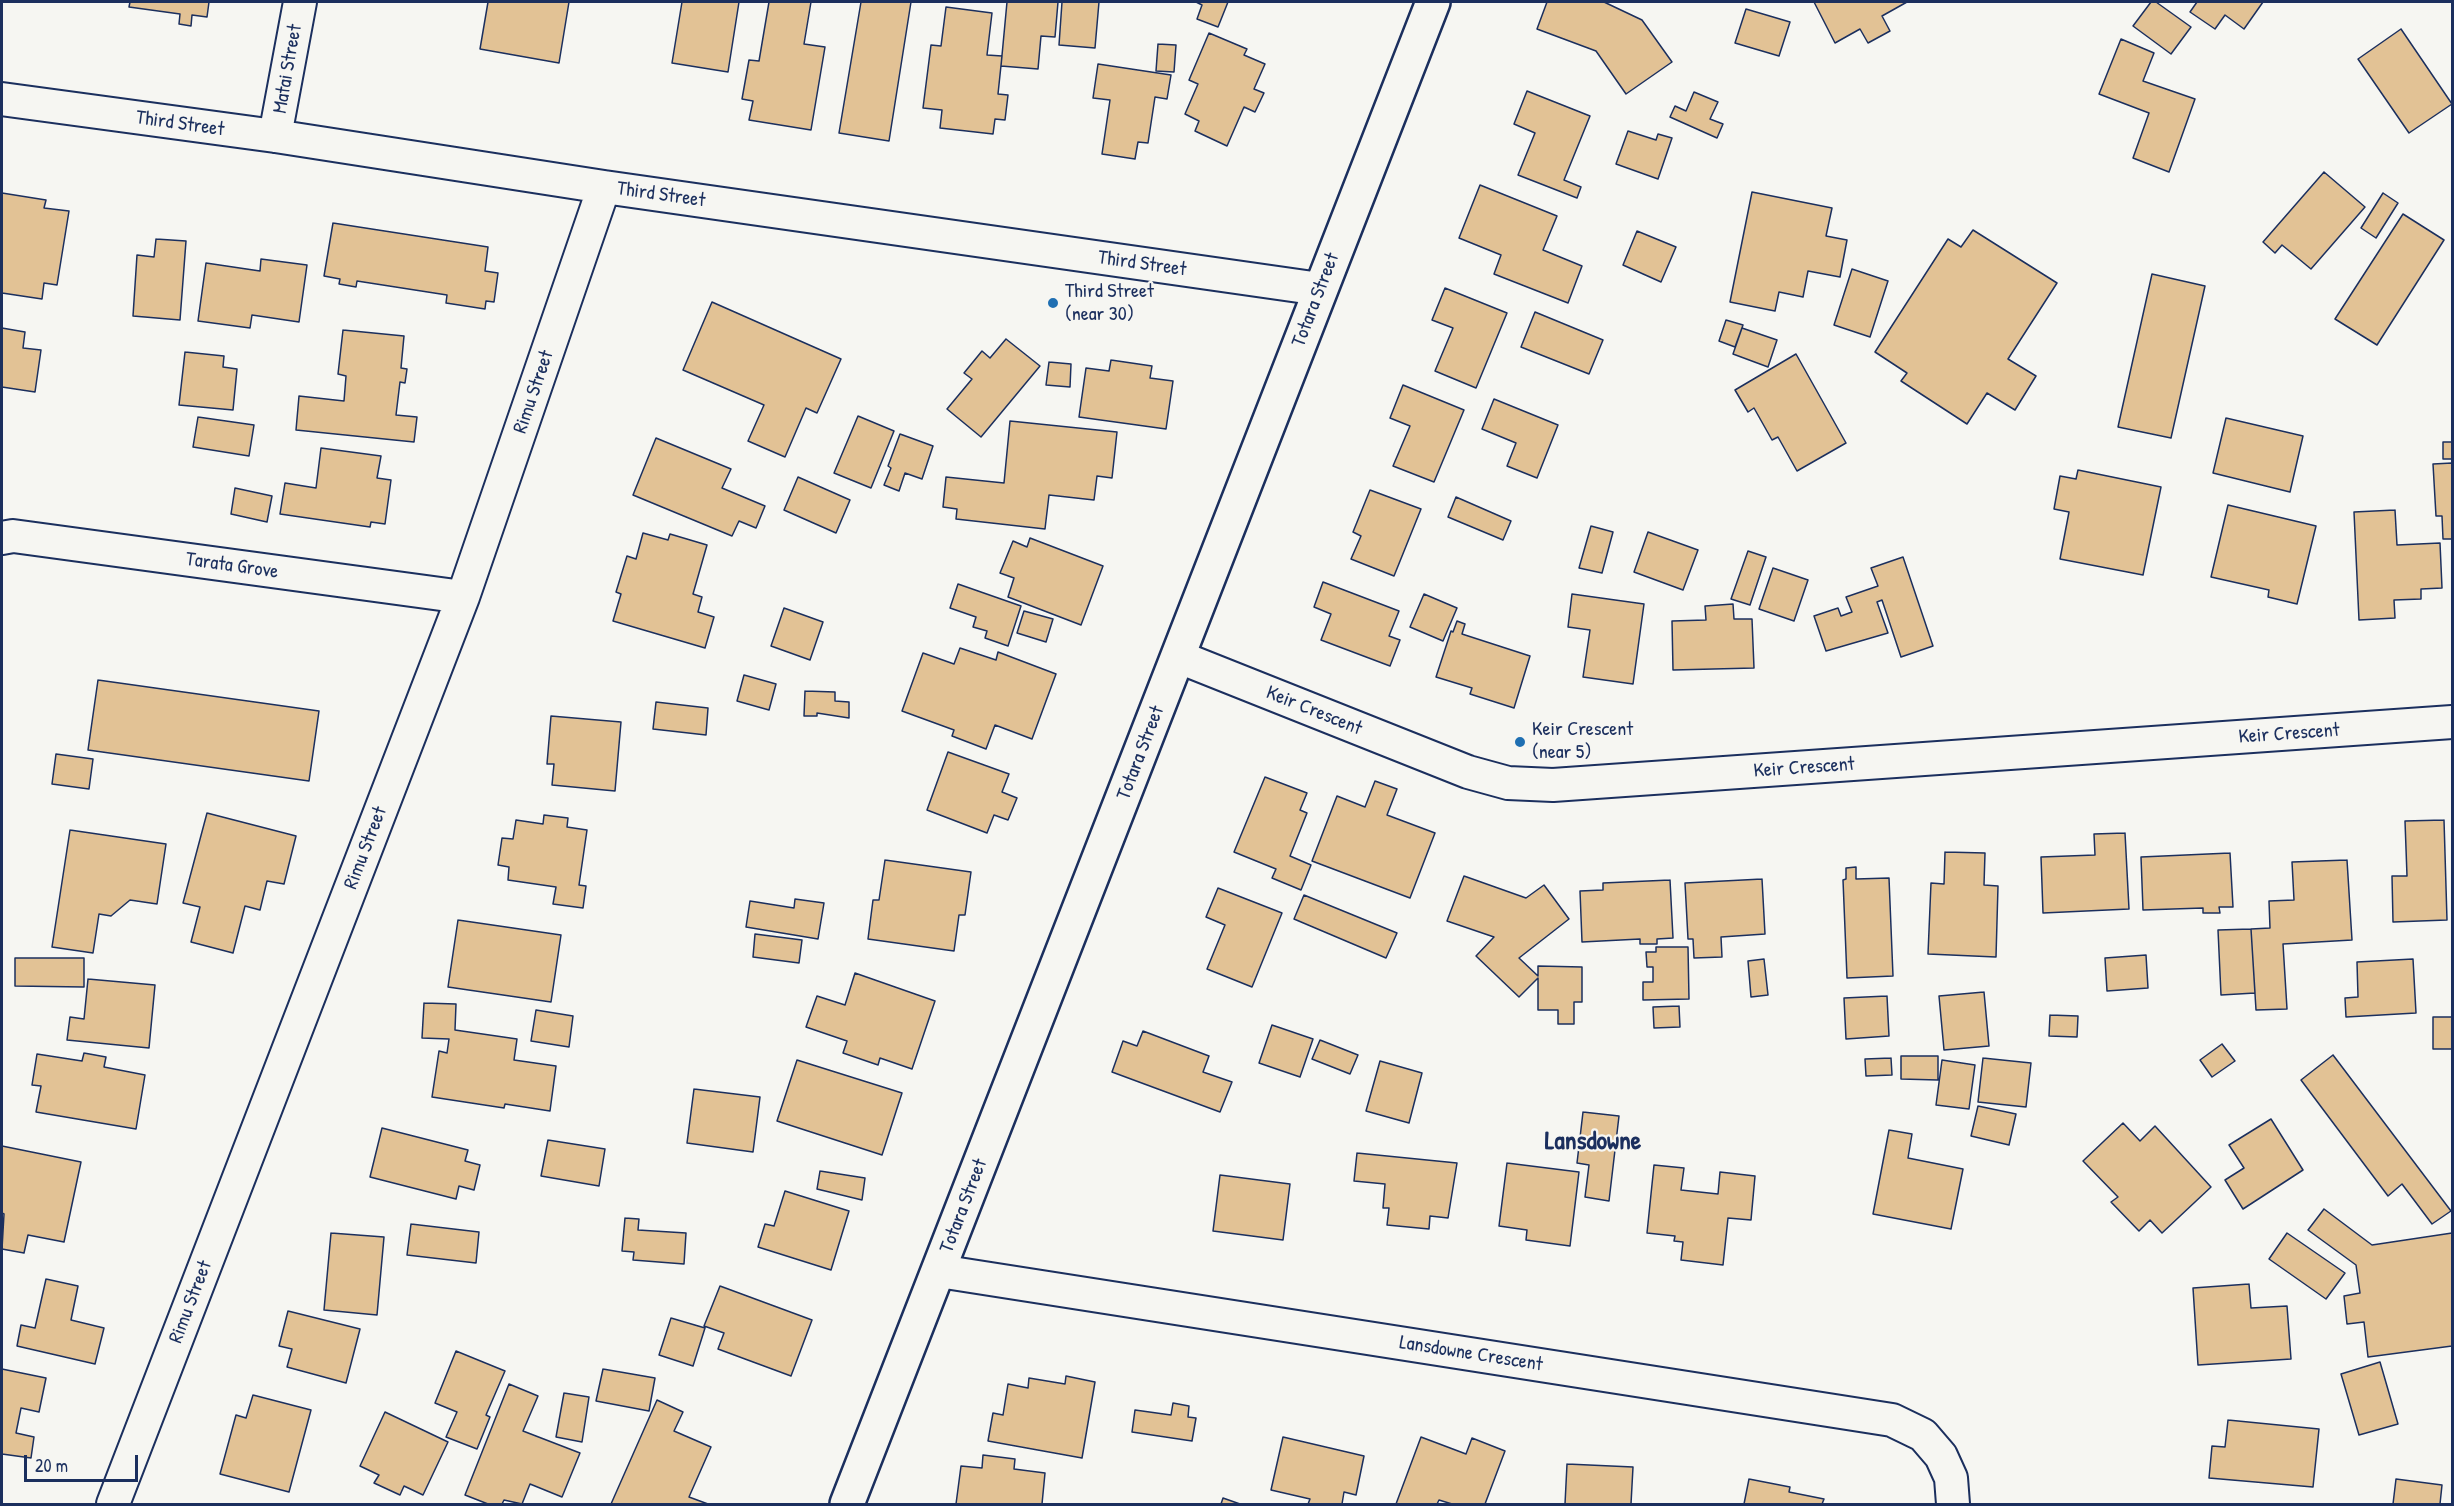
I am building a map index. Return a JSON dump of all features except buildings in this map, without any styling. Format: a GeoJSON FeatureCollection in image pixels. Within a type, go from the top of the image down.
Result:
{"type":"FeatureCollection","features":[{"type":"Feature","properties":{"kind":"street","name":"Matai Street"},"geometry":{"type":"LineString","coordinates":[[275,136],[300,2]]}},
{"type":"Feature","properties":{"kind":"street","name":"Totara Street"},"geometry":{"type":"LineString","coordinates":[[847,1504],[1433,2]]}},
{"type":"Feature","properties":{"kind":"street","name":"Third Street"},"geometry":{"type":"LineString","coordinates":[[2,99],[275,136],[604,187],[1320,289]]}},
{"type":"Feature","properties":{"kind":"street","name":"Rimu Street"},"geometry":{"type":"LineString","coordinates":[[113,1504],[463,597],[604,187]]}},
{"type":"Feature","properties":{"kind":"street","name":"Tarata Grove"},"geometry":{"type":"LineString","coordinates":[[2,538],[13,536],[463,597]]}},
{"type":"Feature","properties":{"kind":"street","name":"Keir Crescent"},"geometry":{"type":"LineString","coordinates":[[1179,657],[1468,772],[1508,783],[1565,784],[2452,722]]}},
{"type":"Feature","properties":{"kind":"street","name":"Lansdowne Crescent"},"geometry":{"type":"LineString","coordinates":[[939,1271],[1892,1420],[1923,1436],[1941,1456],[1951,1478],[1953,1504]]}},
{"type":"Feature","properties":{"kind":"place","name":"Third Street (near 30)"},"geometry":{"type":"Point","coordinates":[1053,303]}},
{"type":"Feature","properties":{"kind":"place","name":"Keir Crescent (near 5)"},"geometry":{"type":"Point","coordinates":[1520,742]}},
{"type":"Feature","properties":{"kind":"district","name":"Lansdowne"},"geometry":{"type":"Point","coordinates":[1593,1142]}}]}
